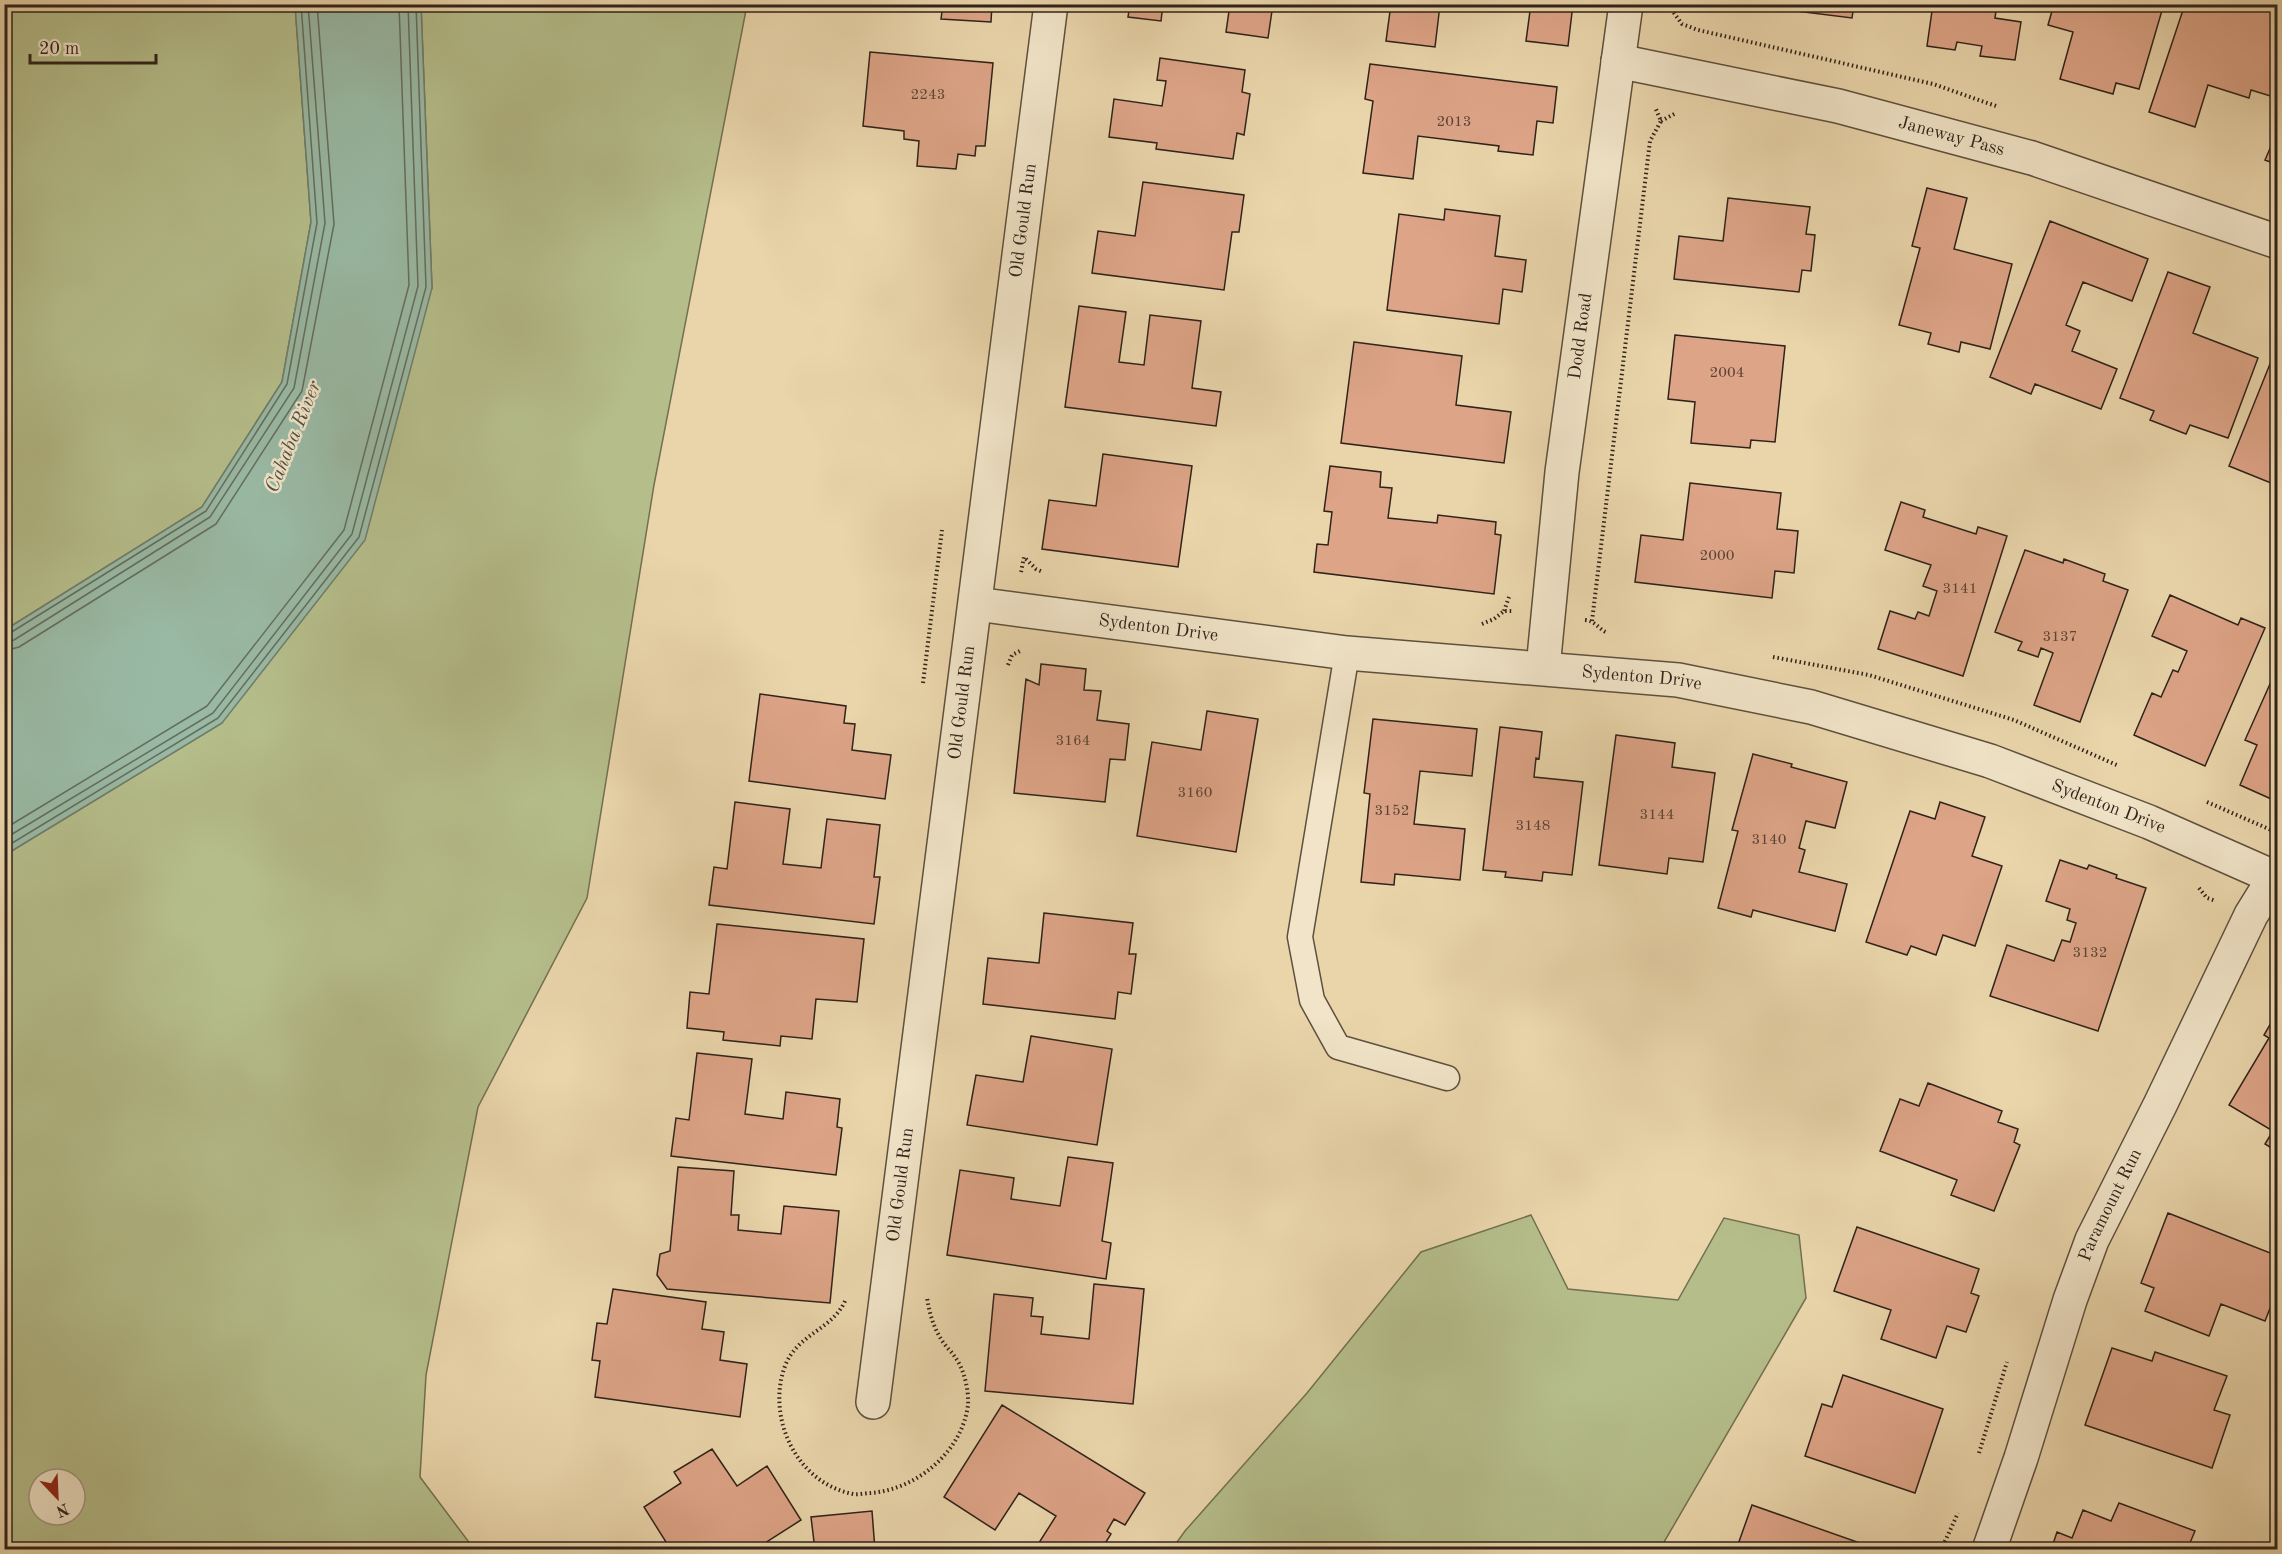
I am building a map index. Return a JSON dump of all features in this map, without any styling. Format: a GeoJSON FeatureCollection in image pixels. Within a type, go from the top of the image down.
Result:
{"type":"FeatureCollection","features":[{"type":"Feature","properties":{"kind":"street","name":"Old Gould Run"},"geometry":{"type":"LineString","coordinates":[[873,1402],[1051,4]]}},
{"type":"Feature","properties":{"kind":"street","name":"Dodd Road"},"geometry":{"type":"LineString","coordinates":[[1543,668],[1562,472],[1626,4]]}},
{"type":"Feature","properties":{"kind":"street","name":"Janeway Pass"},"geometry":{"type":"LineString","coordinates":[[1618,61],[1838,106],[2032,158],[2277,242]]}},
{"type":"Feature","properties":{"kind":"street","name":"Sydenton Drive"},"geometry":{"type":"LineString","coordinates":[[976,604],[1347,653],[1678,680],[1811,707],[1990,761],[2149,822],[2276,879]]}},
{"type":"Feature","properties":{"kind":"street","name":"Paramount Run"},"geometry":{"type":"LineString","coordinates":[[1989,1550],[2021,1458],[2070,1299],[2092,1240],[2251,915],[2276,879]]}},
{"type":"Feature","properties":{"kind":"lane"},"geometry":{"type":"LineString","coordinates":[[1347,653],[1300,937],[1312,1000],[1338,1047],[1447,1078]]}},
{"type":"Feature","properties":{"kind":"path"},"geometry":{"type":"LineString","coordinates":[[1665,14],[1671,9],[1672,4]]}},
{"type":"Feature","properties":{"kind":"path"},"geometry":{"type":"LineString","coordinates":[[1592,621],[1650,141],[1661,121],[1651,97],[1652,68]]}},
{"type":"Feature","properties":{"kind":"path"},"geometry":{"type":"LineString","coordinates":[[1007,667],[1012,655],[1026,648]]}},
{"type":"Feature","properties":{"kind":"path"},"geometry":{"type":"LineString","coordinates":[[2196,886],[2207,897],[2251,915]]}},
{"type":"Feature","properties":{"kind":"shaded area"},"geometry":{"type":"Polygon","coordinates":[[[5,5],[295,5],[311,222],[282,382],[202,507],[5,630],[5,5]]]}},
{"type":"Feature","properties":{"kind":"shaded area"},"geometry":{"type":"Polygon","coordinates":[[[421,5],[747,5],[654,485],[587,898],[478,1107],[426,1375],[420,1477],[474,1549],[5,1550],[5,855],[222,723],[432,288],[421,5]]]}},
{"type":"Feature","properties":{"kind":"shaded area"},"geometry":{"type":"Polygon","coordinates":[[[1531,1215],[1568,1289],[1678,1300],[1724,1218],[1799,1235],[1806,1298],[1660,1549],[1172,1549],[1185,1531],[1307,1393],[1421,1252],[1531,1215]]]}},
{"type":"Feature","properties":{"kind":"water","name":"Cahaba River"},"geometry":{"type":"Polygon","coordinates":[[[295,5],[421,5],[432,288],[365,540],[222,723],[5,855],[5,630],[202,507],[282,382],[311,222],[295,5]]]}},
{"type":"Feature","properties":{"kind":"building"},"geometry":{"type":"Polygon","coordinates":[[[943,4],[992,4],[991,22],[941,19],[943,4]]]}},
{"type":"Feature","properties":{"kind":"building"},"geometry":{"type":"Polygon","coordinates":[[[1130,4],[1163,4],[1161,21],[1128,17],[1130,4]]]}},
{"type":"Feature","properties":{"kind":"building"},"geometry":{"type":"Polygon","coordinates":[[[1230,4],[1273,4],[1268,38],[1226,32],[1230,4]]]}},
{"type":"Feature","properties":{"kind":"building"},"geometry":{"type":"Polygon","coordinates":[[[1391,4],[1478,4],[1478,11],[1440,5],[1435,47],[1386,41],[1391,4]]]}},
{"type":"Feature","properties":{"kind":"building"},"geometry":{"type":"Polygon","coordinates":[[[1517,4],[1573,4],[1568,46],[1526,41],[1530,11],[1517,10],[1517,4]]]}},
{"type":"Feature","properties":{"kind":"building"},"geometry":{"type":"Polygon","coordinates":[[[1740,4],[1854,4],[1852,18],[1740,4]]]}},
{"type":"Feature","properties":{"kind":"building"},"geometry":{"type":"Polygon","coordinates":[[[1933,4],[1997,4],[1995,18],[2021,22],[2015,60],[1980,56],[1982,46],[1957,42],[1955,50],[1927,46],[1933,4]]]}},
{"type":"Feature","properties":{"kind":"building"},"geometry":{"type":"Polygon","coordinates":[[[2054,4],[2155,4],[2163,7],[2139,89],[2116,83],[2113,94],[2060,79],[2073,32],[2048,25],[2054,4]]]}},
{"type":"Feature","properties":{"kind":"building"},"geometry":{"type":"Polygon","coordinates":[[[2185,4],[2278,4],[2277,98],[2251,90],[2249,98],[2208,85],[2195,127],[2149,112],[2185,4]]]}},
{"type":"Feature","properties":{"kind":"building"},"geometry":{"type":"Polygon","coordinates":[[[870,52],[993,63],[985,146],[976,146],[975,156],[958,154],[956,169],[917,166],[919,141],[904,139],[904,131],[863,126],[870,52]]]}},
{"type":"Feature","properties":{"kind":"building"},"geometry":{"type":"Polygon","coordinates":[[[1160,58],[1245,70],[1242,92],[1250,94],[1244,135],[1237,133],[1233,159],[1156,149],[1157,143],[1109,137],[1114,99],[1162,106],[1166,81],[1157,80],[1160,58]]]}},
{"type":"Feature","properties":{"kind":"building"},"geometry":{"type":"Polygon","coordinates":[[[1370,64],[1557,87],[1553,123],[1537,121],[1533,155],[1498,151],[1499,146],[1418,136],[1413,179],[1363,173],[1373,101],[1365,99],[1370,64]]]}},
{"type":"Feature","properties":{"kind":"building"},"geometry":{"type":"Polygon","coordinates":[[[2278,130],[2278,165],[2265,160],[2278,130]]]}},
{"type":"Feature","properties":{"kind":"building"},"geometry":{"type":"Polygon","coordinates":[[[1143,182],[1244,195],[1239,232],[1232,232],[1224,290],[1092,273],[1098,231],[1135,236],[1143,182]]]}},
{"type":"Feature","properties":{"kind":"building"},"geometry":{"type":"Polygon","coordinates":[[[1927,188],[1967,198],[1954,249],[2012,264],[1990,349],[1961,342],[1959,352],[1928,344],[1931,333],[1899,325],[1920,248],[1912,246],[1927,188]]]}},
{"type":"Feature","properties":{"kind":"building"},"geometry":{"type":"Polygon","coordinates":[[[1728,198],[1810,207],[1806,234],[1815,235],[1811,271],[1802,270],[1799,292],[1674,279],[1679,236],[1723,241],[1728,198]]]}},
{"type":"Feature","properties":{"kind":"building"},"geometry":{"type":"Polygon","coordinates":[[[1445,209],[1500,216],[1495,256],[1526,260],[1522,292],[1503,289],[1499,324],[1387,310],[1399,214],[1444,220],[1445,209]]]}},
{"type":"Feature","properties":{"kind":"building"},"geometry":{"type":"Polygon","coordinates":[[[2050,221],[2148,259],[2132,301],[2083,282],[2066,325],[2080,331],[2072,351],[2117,369],[2101,409],[2035,384],[2031,394],[1990,377],[2050,221]]]}},
{"type":"Feature","properties":{"kind":"building"},"geometry":{"type":"Polygon","coordinates":[[[2168,272],[2210,287],[2193,333],[2258,358],[2228,438],[2190,425],[2186,434],[2150,420],[2154,411],[2120,398],[2168,272]]]}},
{"type":"Feature","properties":{"kind":"building"},"geometry":{"type":"Polygon","coordinates":[[[1079,306],[1126,312],[1119,362],[1144,365],[1150,315],[1201,321],[1192,388],[1221,392],[1216,426],[1065,407],[1079,306]]]}},
{"type":"Feature","properties":{"kind":"building"},"geometry":{"type":"Polygon","coordinates":[[[1675,335],[1785,346],[1775,442],[1751,440],[1750,448],[1691,443],[1695,402],[1668,399],[1675,335]]]}},
{"type":"Feature","properties":{"kind":"building"},"geometry":{"type":"Polygon","coordinates":[[[1354,342],[1462,356],[1456,405],[1511,412],[1504,463],[1341,443],[1354,342]]]}},
{"type":"Feature","properties":{"kind":"building"},"geometry":{"type":"Polygon","coordinates":[[[2278,344],[2278,473],[2275,473],[2271,483],[2229,466],[2278,344]]]}},
{"type":"Feature","properties":{"kind":"building"},"geometry":{"type":"Polygon","coordinates":[[[1103,454],[1192,466],[1178,567],[1042,549],[1049,500],[1096,506],[1103,454]]]}},
{"type":"Feature","properties":{"kind":"building"},"geometry":{"type":"Polygon","coordinates":[[[1330,466],[1381,472],[1380,487],[1392,488],[1388,518],[1437,523],[1438,515],[1496,522],[1495,534],[1501,535],[1494,594],[1314,572],[1317,544],[1328,545],[1332,512],[1324,511],[1330,466]]]}},
{"type":"Feature","properties":{"kind":"building"},"geometry":{"type":"Polygon","coordinates":[[[1690,483],[1781,493],[1777,529],[1798,531],[1794,573],[1775,571],[1772,598],[1635,582],[1641,535],[1683,540],[1690,483]]]}},
{"type":"Feature","properties":{"kind":"building"},"geometry":{"type":"Polygon","coordinates":[[[1901,502],[1925,510],[1923,517],[1976,534],[1978,527],[2007,536],[1963,676],[1878,649],[1890,611],[1915,619],[1918,612],[1929,616],[1937,591],[1923,586],[1931,565],[1885,550],[1901,502]]]}},
{"type":"Feature","properties":{"kind":"building"},"geometry":{"type":"Polygon","coordinates":[[[2025,550],[2063,563],[2064,559],[2105,574],[2103,581],[2128,590],[2080,722],[2034,705],[2053,653],[2041,648],[2038,657],[2018,650],[2022,642],[1995,632],[2025,550]]]}},
{"type":"Feature","properties":{"kind":"building"},"geometry":{"type":"Polygon","coordinates":[[[2170,595],[2238,625],[2241,618],[2265,628],[2205,766],[2134,735],[2152,693],[2161,697],[2173,670],[2178,672],[2187,651],[2152,636],[2170,595]]]}},
{"type":"Feature","properties":{"kind":"building"},"geometry":{"type":"Polygon","coordinates":[[[1041,664],[1086,669],[1084,690],[1101,691],[1097,720],[1129,724],[1125,760],[1110,759],[1105,802],[1014,793],[1026,679],[1039,685],[1041,664]]]}},
{"type":"Feature","properties":{"kind":"building"},"geometry":{"type":"Polygon","coordinates":[[[2278,666],[2278,802],[2240,785],[2257,745],[2245,740],[2278,666]]]}},
{"type":"Feature","properties":{"kind":"building"},"geometry":{"type":"Polygon","coordinates":[[[760,694],[846,706],[844,723],[855,724],[852,750],[891,755],[885,799],[749,781],[760,694]]]}},
{"type":"Feature","properties":{"kind":"building"},"geometry":{"type":"Polygon","coordinates":[[[1207,711],[1258,719],[1236,852],[1137,836],[1152,742],[1201,750],[1207,711]]]}},
{"type":"Feature","properties":{"kind":"building"},"geometry":{"type":"Polygon","coordinates":[[[1373,719],[1477,729],[1472,776],[1420,771],[1414,824],[1465,829],[1460,880],[1395,874],[1394,885],[1361,882],[1370,794],[1364,793],[1373,719]]]}},
{"type":"Feature","properties":{"kind":"building"},"geometry":{"type":"Polygon","coordinates":[[[1500,727],[1542,732],[1534,777],[1583,782],[1572,875],[1543,872],[1542,881],[1505,877],[1506,872],[1483,870],[1500,727]]]}},
{"type":"Feature","properties":{"kind":"building"},"geometry":{"type":"Polygon","coordinates":[[[1616,735],[1675,743],[1672,767],[1715,773],[1703,862],[1669,858],[1667,874],[1599,865],[1616,735]]]}},
{"type":"Feature","properties":{"kind":"building"},"geometry":{"type":"Polygon","coordinates":[[[1753,754],[1847,782],[1835,828],[1806,821],[1799,848],[1805,850],[1799,872],[1847,884],[1835,931],[1753,910],[1751,917],[1718,908],[1738,831],[1732,830],[1753,754]]]}},
{"type":"Feature","properties":{"kind":"building"},"geometry":{"type":"Polygon","coordinates":[[[735,802],[790,809],[783,864],[821,868],[827,819],[880,825],[874,877],[880,877],[874,924],[709,905],[714,867],[727,869],[735,802]]]}},
{"type":"Feature","properties":{"kind":"building"},"geometry":{"type":"Polygon","coordinates":[[[1940,802],[1985,817],[1972,856],[2002,866],[1975,946],[1943,935],[1936,955],[1911,946],[1907,955],[1866,942],[1910,811],[1935,819],[1940,802]]]}},
{"type":"Feature","properties":{"kind":"building"},"geometry":{"type":"Polygon","coordinates":[[[2060,860],[2087,869],[2089,865],[2117,875],[2116,878],[2146,888],[2098,1031],[1990,996],[2007,945],[2054,961],[2062,940],[2070,942],[2076,923],[2067,920],[2070,909],[2046,901],[2060,860]]]}},
{"type":"Feature","properties":{"kind":"building"},"geometry":{"type":"Polygon","coordinates":[[[1044,913],[1133,923],[1129,954],[1136,954],[1131,994],[1118,992],[1115,1019],[983,1004],[988,958],[1039,963],[1044,913]]]}},
{"type":"Feature","properties":{"kind":"building"},"geometry":{"type":"Polygon","coordinates":[[[717,924],[864,939],[857,1002],[816,999],[812,1039],[781,1036],[780,1046],[723,1040],[724,1032],[687,1028],[690,992],[709,994],[717,924]]]}},
{"type":"Feature","properties":{"kind":"building"},"geometry":{"type":"Polygon","coordinates":[[[2278,1011],[2278,1152],[2265,1144],[2273,1131],[2229,1105],[2269,1038],[2264,1035],[2278,1011]]]}},
{"type":"Feature","properties":{"kind":"building"},"geometry":{"type":"Polygon","coordinates":[[[1031,1036],[1112,1049],[1097,1145],[967,1125],[976,1075],[1023,1082],[1031,1036]]]}},
{"type":"Feature","properties":{"kind":"building"},"geometry":{"type":"Polygon","coordinates":[[[697,1053],[752,1059],[745,1114],[783,1119],[786,1092],[840,1099],[837,1127],[842,1128],[836,1175],[671,1156],[676,1118],[689,1120],[697,1053]]]}},
{"type":"Feature","properties":{"kind":"building"},"geometry":{"type":"Polygon","coordinates":[[[1928,1083],[2002,1111],[1998,1122],[2018,1129],[2014,1142],[2020,1145],[1994,1211],[1951,1195],[1957,1180],[1880,1151],[1900,1099],[1919,1106],[1928,1083]]]}},
{"type":"Feature","properties":{"kind":"building"},"geometry":{"type":"Polygon","coordinates":[[[1068,1157],[1113,1163],[1102,1241],[1111,1243],[1106,1279],[947,1255],[960,1170],[1014,1178],[1011,1199],[1060,1206],[1068,1157]]]}},
{"type":"Feature","properties":{"kind":"building"},"geometry":{"type":"Polygon","coordinates":[[[678,1167],[734,1171],[731,1215],[739,1215],[738,1230],[781,1234],[784,1206],[839,1211],[830,1303],[667,1289],[657,1275],[660,1254],[670,1251],[678,1167]]]}},
{"type":"Feature","properties":{"kind":"building"},"geometry":{"type":"Polygon","coordinates":[[[2168,1213],[2278,1256],[2278,1288],[2265,1321],[2221,1304],[2209,1336],[2145,1311],[2154,1288],[2141,1283],[2168,1213]]]}},
{"type":"Feature","properties":{"kind":"building"},"geometry":{"type":"Polygon","coordinates":[[[1857,1227],[1979,1269],[1971,1293],[1979,1296],[1966,1332],[1947,1326],[1936,1358],[1881,1339],[1891,1310],[1834,1291],[1857,1227]]]}},
{"type":"Feature","properties":{"kind":"building"},"geometry":{"type":"Polygon","coordinates":[[[1094,1284],[1144,1289],[1133,1404],[985,1391],[994,1294],[1033,1298],[1031,1316],[1043,1317],[1041,1334],[1089,1339],[1094,1284]]]}},
{"type":"Feature","properties":{"kind":"building"},"geometry":{"type":"Polygon","coordinates":[[[613,1289],[706,1302],[702,1329],[724,1332],[720,1360],[747,1364],[740,1417],[595,1397],[600,1361],[592,1360],[597,1323],[607,1324],[613,1289]]]}},
{"type":"Feature","properties":{"kind":"building"},"geometry":{"type":"Polygon","coordinates":[[[2112,1348],[2152,1361],[2155,1352],[2227,1376],[2214,1410],[2230,1415],[2212,1468],[2085,1425],[2112,1348]]]}},
{"type":"Feature","properties":{"kind":"building"},"geometry":{"type":"Polygon","coordinates":[[[1843,1375],[1943,1409],[1915,1493],[1805,1456],[1822,1404],[1832,1407],[1843,1375]]]}},
{"type":"Feature","properties":{"kind":"building"},"geometry":{"type":"Polygon","coordinates":[[[1002,1405],[1145,1493],[1125,1525],[1114,1519],[1107,1531],[1111,1534],[1101,1550],[1035,1549],[1056,1516],[1019,1493],[995,1530],[944,1497],[1002,1405]]]}},
{"type":"Feature","properties":{"kind":"building"},"geometry":{"type":"Polygon","coordinates":[[[712,1449],[737,1486],[767,1466],[801,1520],[754,1550],[671,1550],[644,1507],[681,1483],[674,1472],[712,1449]]]}},
{"type":"Feature","properties":{"kind":"building"},"geometry":{"type":"Polygon","coordinates":[[[2119,1503],[2195,1531],[2187,1550],[2051,1550],[2057,1532],[2072,1538],[2083,1510],[2111,1521],[2119,1503]]]}},
{"type":"Feature","properties":{"kind":"building"},"geometry":{"type":"Polygon","coordinates":[[[1752,1505],[1874,1548],[1873,1550],[1736,1550],[1752,1505]]]}},
{"type":"Feature","properties":{"kind":"building"},"geometry":{"type":"Polygon","coordinates":[[[872,1511],[875,1550],[815,1550],[811,1517],[872,1511]]]}}]}
